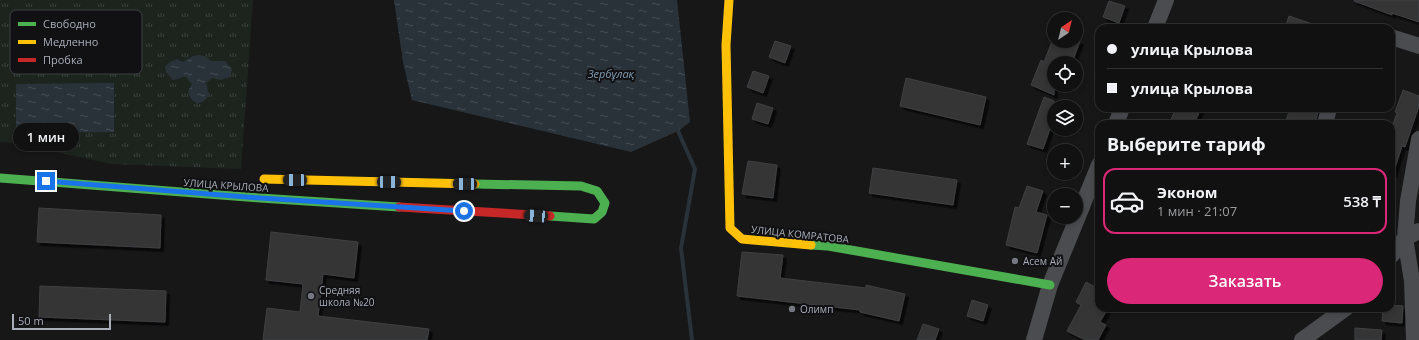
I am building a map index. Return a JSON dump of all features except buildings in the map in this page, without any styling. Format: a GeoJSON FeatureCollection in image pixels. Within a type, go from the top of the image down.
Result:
{"type":"FeatureCollection","features":[{"type":"Feature","properties":{"kind":"street","name":"УЛИЦА КОМРАТОВА"},"geometry":{"type":"LineString","coordinates":[[729,0],[726,45],[730,228],[742,239],[828,246],[1050,285]]}},
{"type":"Feature","properties":{"kind":"street"},"geometry":{"type":"LineString","coordinates":[[1157,24],[1166,0]]}},
{"type":"Feature","properties":{"kind":"street"},"geometry":{"type":"LineString","coordinates":[[1395,38],[1419,46]]}},
{"type":"Feature","properties":{"kind":"street"},"geometry":{"type":"LineString","coordinates":[[1414,340],[1412,234],[1408,201],[1419,139]]}},
{"type":"Feature","properties":{"kind":"street"},"geometry":{"type":"LineString","coordinates":[[1034,340],[1050,285],[1095,175]]}},
{"type":"Feature","properties":{"kind":"street","name":"УЛИЦА КРЫЛОВА"},"geometry":{"type":"LineString","coordinates":[[0,178],[260,198],[594,219],[602,212],[605,204],[597,191],[581,186],[264,179]]}},
{"type":"Feature","properties":{"kind":"street"},"geometry":{"type":"LineString","coordinates":[[1395,252],[1412,234]]}},
{"type":"Feature","properties":{"kind":"street"},"geometry":{"type":"LineString","coordinates":[[1302,340],[1340,312]]}},
{"type":"Feature","properties":{"kind":"green space"},"geometry":{"type":"Polygon","coordinates":[[[0,0],[253,0],[241,169],[111,164],[16,143],[0,142],[0,0]]]}},
{"type":"Feature","properties":{"kind":"water","name":"Зербұлақ"},"geometry":{"type":"Polygon","coordinates":[[[394,0],[677,0],[690,122],[678,131],[631,152],[412,100],[403,62],[394,0]]]}},
{"type":"Feature","properties":{"kind":"water"},"geometry":{"type":"Polygon","coordinates":[[[193,56],[205,56],[211,61],[225,61],[232,69],[230,77],[220,80],[212,78],[206,83],[209,95],[200,103],[197,103],[194,102],[190,96],[188,91],[192,84],[185,76],[173,80],[166,72],[165,67],[177,59],[183,62],[193,56]]]}},
{"type":"Feature","properties":{"kind":"water"},"geometry":{"type":"Polygon","coordinates":[[[114,83],[114,132],[16,133],[16,84],[114,83]]]}},
{"type":"Feature","properties":{"kind":"waterway"},"geometry":{"type":"LineString","coordinates":[[678,131],[695,169],[681,248],[692,340]]}},
{"type":"Feature","properties":{"kind":"traffic: fast"},"geometry":{"type":"LineString","coordinates":[[0,178],[399,207]]}},
{"type":"Feature","properties":{"kind":"traffic: fast"},"geometry":{"type":"LineString","coordinates":[[475,184],[581,186],[597,191],[605,203],[602,212],[594,219],[550,216]]}},
{"type":"Feature","properties":{"kind":"traffic: fast"},"geometry":{"type":"LineString","coordinates":[[811,245],[828,246],[1050,285]]}},
{"type":"Feature","properties":{"kind":"traffic: slow"},"geometry":{"type":"LineString","coordinates":[[729,0],[726,45],[730,228],[742,239],[811,245]]}},
{"type":"Feature","properties":{"kind":"traffic: slow"},"geometry":{"type":"LineString","coordinates":[[264,179],[475,184]]}},
{"type":"Feature","properties":{"kind":"traffic: jam"},"geometry":{"type":"LineString","coordinates":[[399,207],[550,216]]}},
{"type":"Feature","properties":{"kind":"place","name":"Асем Ай"},"geometry":{"type":"Point","coordinates":[1015,261]}},
{"type":"Feature","properties":{"kind":"place","name":"Средняя школа №20"},"geometry":{"type":"Point","coordinates":[311,296]}},
{"type":"Feature","properties":{"kind":"place","name":"Олимп"},"geometry":{"type":"Point","coordinates":[792,309]}},
{"type":"Feature","properties":{"kind":"route"},"geometry":{"type":"LineString","coordinates":[[46,181],[260,198],[464,211]]}}]}
